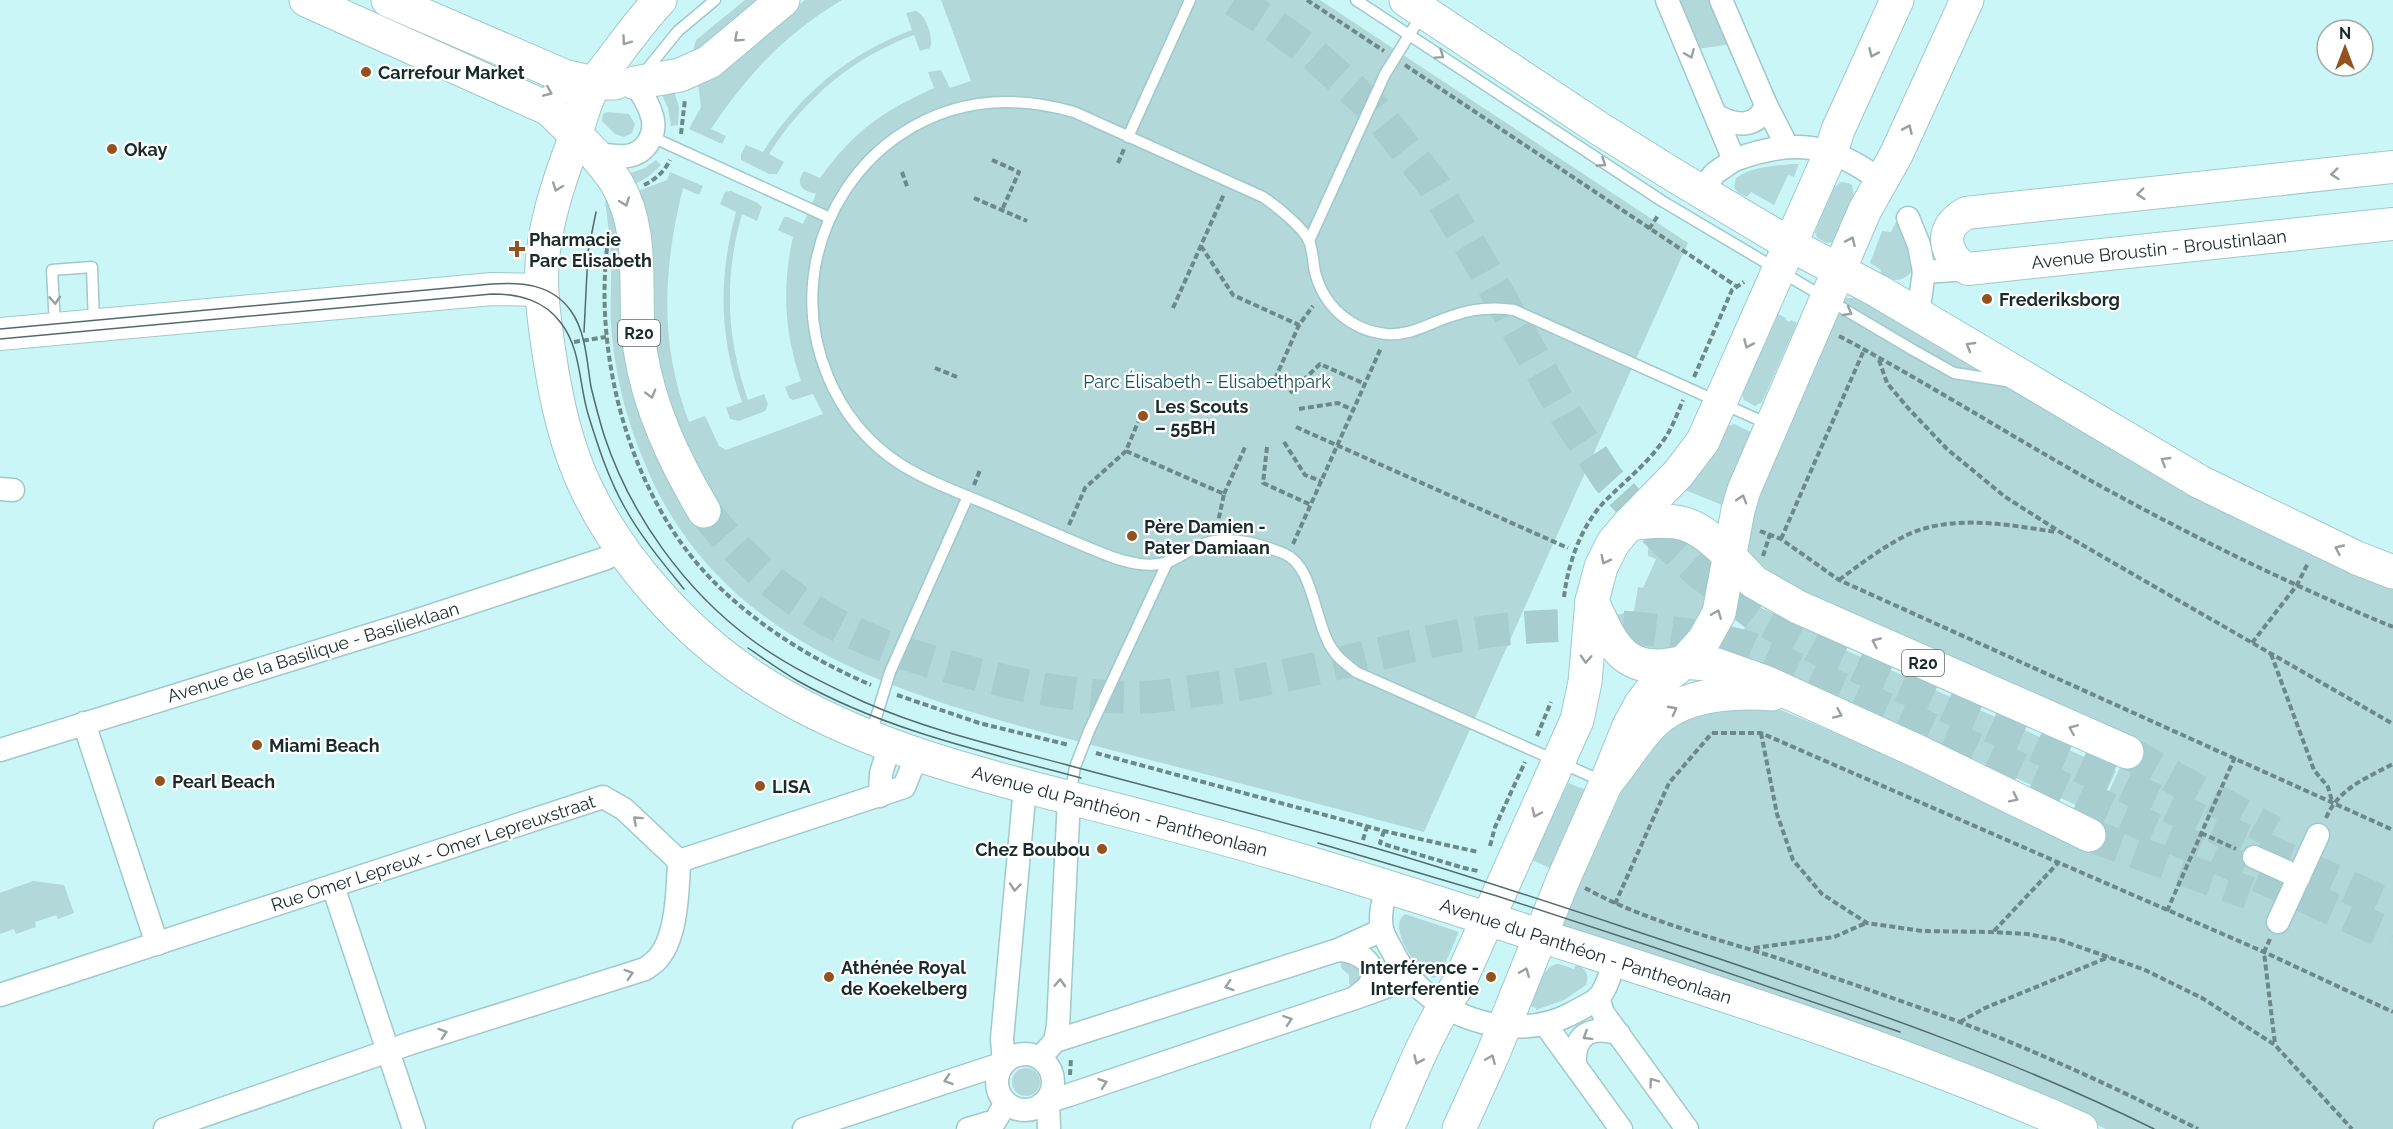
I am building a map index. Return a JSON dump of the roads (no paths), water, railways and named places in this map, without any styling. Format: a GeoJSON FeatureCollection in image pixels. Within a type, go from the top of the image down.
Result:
{"type":"FeatureCollection","features":[{"type":"Feature","properties":{"kind":"main road","name":"R20"},"geometry":{"type":"LineString","coordinates":[[306,0],[549,109],[599,109],[616,181],[632,222],[637,245],[637,314],[640,349],[657,417],[678,465],[704,511]]}},
{"type":"Feature","properties":{"kind":"main road"},"geometry":{"type":"LineString","coordinates":[[388,0],[564,76],[599,109],[709,62],[783,0]]}},
{"type":"Feature","properties":{"kind":"main road","name":"Avenue du Panthéon - Pantheonlaan"},"geometry":{"type":"LineString","coordinates":[[660,0],[553,197],[542,261],[542,290],[552,373],[567,436],[587,491],[624,550],[660,596],[718,652],[750,676],[784,697],[892,746],[1025,787],[1284,855],[1615,959],[1818,1025],[2010,1098],[2081,1129]]}},
{"type":"Feature","properties":{"kind":"main road"},"geometry":{"type":"LineString","coordinates":[[1459,1129],[1493,1054],[1616,756],[1641,704],[1655,686],[1684,662],[1704,640],[1719,613],[1744,490],[1865,210],[1857,166],[1838,130],[1897,0]]}},
{"type":"Feature","properties":{"kind":"main road"},"geometry":{"type":"LineString","coordinates":[[1387,1129],[1443,1007],[1459,983],[1577,720],[1582,701],[1592,601],[1600,567],[1613,543],[1692,458],[1703,441],[1722,403],[1785,258],[1857,166],[1896,155],[1967,0]]}},
{"type":"Feature","properties":{"kind":"main road"},"geometry":{"type":"LineString","coordinates":[[1418,12],[1701,191],[1785,258],[1832,285],[1878,291],[2200,482],[2358,558],[2393,572]]}},
{"type":"Feature","properties":{"kind":"main road"},"geometry":{"type":"LineString","coordinates":[[1629,524],[1669,520],[1695,527],[1730,557]]}},
{"type":"Feature","properties":{"kind":"main road","name":"R20"},"geometry":{"type":"LineString","coordinates":[[1730,557],[1754,582],[1798,607],[2127,752]]}},
{"type":"Feature","properties":{"kind":"main road"},"geometry":{"type":"LineString","coordinates":[[1592,601],[1611,642],[1628,658],[1648,666],[1684,662],[1717,665],[1765,682],[1917,751],[2090,836]]}},
{"type":"Feature","properties":{"kind":"main road"},"geometry":{"type":"LineString","coordinates":[[1606,783],[1654,722],[1686,703],[1728,693],[1779,694],[1808,701]]}},
{"type":"Feature","properties":{"kind":"street"},"geometry":{"type":"LineString","coordinates":[[1667,0],[1734,160]]}},
{"type":"Feature","properties":{"kind":"street"},"geometry":{"type":"LineString","coordinates":[[1721,0],[1766,105],[1787,146]]}},
{"type":"Feature","properties":{"kind":"street"},"geometry":{"type":"LineString","coordinates":[[1717,116],[1728,122],[1744,124],[1762,116],[1766,105]]}},
{"type":"Feature","properties":{"kind":"street"},"geometry":{"type":"LineString","coordinates":[[599,109],[652,114],[654,128],[652,137],[642,149],[629,156],[599,109]]}},
{"type":"Feature","properties":{"kind":"street"},"geometry":{"type":"LineString","coordinates":[[1701,191],[1715,173],[1734,160],[1787,146],[1809,147],[1857,166]]}},
{"type":"Feature","properties":{"kind":"street"},"geometry":{"type":"LineString","coordinates":[[1968,269],[1956,261],[1947,244],[1950,227],[1966,213],[2393,167]]}},
{"type":"Feature","properties":{"kind":"street"},"geometry":{"type":"LineString","coordinates":[[1908,218],[1919,245],[1924,272],[1920,300],[1915,313]]}},
{"type":"Feature","properties":{"kind":"street","name":"Avenue Broustin - Broustinlaan"},"geometry":{"type":"LineString","coordinates":[[1924,272],[2393,224]]}},
{"type":"Feature","properties":{"kind":"street"},"geometry":{"type":"LineString","coordinates":[[0,351],[0,334],[492,289],[542,290]]}},
{"type":"Feature","properties":{"kind":"street","name":"Avenue de la Basilique - Basilieklaan"},"geometry":{"type":"LineString","coordinates":[[0,750],[426,617],[596,562],[624,550]]}},
{"type":"Feature","properties":{"kind":"street"},"geometry":{"type":"LineString","coordinates":[[84,723],[157,944]]}},
{"type":"Feature","properties":{"kind":"street"},"geometry":{"type":"LineString","coordinates":[[165,1129],[388,1051],[645,969],[659,958],[669,943],[676,902],[679,861],[880,795],[881,773],[892,746]]}},
{"type":"Feature","properties":{"kind":"street"},"geometry":{"type":"LineString","coordinates":[[999,1118],[997,1083],[998,1072],[1004,1062],[1002,1039],[1025,787]]}},
{"type":"Feature","properties":{"kind":"street","name":"Rue Omer Lepreux - Omer Lepreuxstraat"},"geometry":{"type":"LineString","coordinates":[[0,995],[603,796],[624,809],[679,861]]}},
{"type":"Feature","properties":{"kind":"street"},"geometry":{"type":"LineString","coordinates":[[1063,1045],[1058,1026],[1069,798]]}},
{"type":"Feature","properties":{"kind":"street"},"geometry":{"type":"LineString","coordinates":[[2278,922],[2318,835]]}},
{"type":"Feature","properties":{"kind":"street"},"geometry":{"type":"LineString","coordinates":[[2254,857],[2299,877]]}},
{"type":"Feature","properties":{"kind":"street"},"geometry":{"type":"LineString","coordinates":[[333,886],[414,1129]]}},
{"type":"Feature","properties":{"kind":"street"},"geometry":{"type":"LineString","coordinates":[[1387,888],[1381,911],[1382,930],[1406,974],[1443,1007],[1472,1019],[1503,1026],[1545,1024],[1562,1018],[1598,998],[1606,985],[1615,959]]}},
{"type":"Feature","properties":{"kind":"street"},"geometry":{"type":"LineString","coordinates":[[1040,1058],[1063,1045],[1338,950],[1382,930]]}},
{"type":"Feature","properties":{"kind":"street"},"geometry":{"type":"LineString","coordinates":[[1338,950],[1355,952],[1369,963],[1371,980],[1355,998]]}},
{"type":"Feature","properties":{"kind":"street"},"geometry":{"type":"LineString","coordinates":[[1048,1099],[1053,1100],[1070,1095],[1355,998],[1386,987],[1406,974]]}},
{"type":"Feature","properties":{"kind":"street"},"geometry":{"type":"LineString","coordinates":[[1598,998],[1603,1013],[1687,1129]]}},
{"type":"Feature","properties":{"kind":"street"},"geometry":{"type":"LineString","coordinates":[[1545,1024],[1621,1129]]}},
{"type":"Feature","properties":{"kind":"street"},"geometry":{"type":"LineString","coordinates":[[1575,1065],[1574,1051],[1578,1041],[1589,1032],[1604,1029],[1618,1034]]}},
{"type":"Feature","properties":{"kind":"street"},"geometry":{"type":"LineString","coordinates":[[804,1129],[903,1100],[1021,1054],[1031,1054],[1040,1058],[1053,1077],[1053,1085],[1044,1104],[1030,1110],[1015,1108],[999,1118],[968,1129]]}},
{"type":"Feature","properties":{"kind":"street"},"geometry":{"type":"LineString","coordinates":[[1048,1099],[1049,1129]]}},
{"type":"Feature","properties":{"kind":"lane"},"geometry":{"type":"LineString","coordinates":[[538,87],[599,109],[678,31],[716,0]]}},
{"type":"Feature","properties":{"kind":"lane"},"geometry":{"type":"LineString","coordinates":[[1128,137],[1190,0]]}},
{"type":"Feature","properties":{"kind":"lane"},"geometry":{"type":"LineString","coordinates":[[1356,0],[1418,12],[1601,163],[1785,258]]}},
{"type":"Feature","properties":{"kind":"lane"},"geometry":{"type":"LineString","coordinates":[[1310,241],[1385,74],[1418,12]]}},
{"type":"Feature","properties":{"kind":"lane"},"geometry":{"type":"LineString","coordinates":[[1606,783],[1356,672],[1334,652],[1318,619],[1306,579],[1296,561],[1288,556],[1249,541],[1215,541],[1189,550],[1168,561],[1152,565],[1116,559],[914,472],[885,453],[861,430],[837,397],[820,356],[812,305],[817,255],[830,218],[848,186],[882,148],[924,121],[962,107],[1007,101],[1041,104],[1074,112],[1263,197],[1278,207],[1310,241],[1317,278],[1323,293],[1340,315],[1351,323],[1387,334],[1416,332],[1453,315],[1472,310],[1487,308],[1514,310],[1772,425]]}},
{"type":"Feature","properties":{"kind":"lane"},"geometry":{"type":"LineString","coordinates":[[652,137],[830,218]]}},
{"type":"Feature","properties":{"kind":"lane"},"geometry":{"type":"LineString","coordinates":[[55,330],[52,270],[92,267],[94,326]]}},
{"type":"Feature","properties":{"kind":"lane"},"geometry":{"type":"LineString","coordinates":[[1832,285],[1954,373],[2039,386]]}},
{"type":"Feature","properties":{"kind":"lane"},"geometry":{"type":"LineString","coordinates":[[892,746],[884,690],[968,496]]}},
{"type":"Feature","properties":{"kind":"lane"},"geometry":{"type":"LineString","coordinates":[[1069,798],[1075,767],[1084,750],[1089,731],[1168,561]]}},
{"type":"Feature","properties":{"kind":"tunnel"},"geometry":{"type":"LineString","coordinates":[[1234,0],[1313,54],[1373,108],[1433,184],[1476,255],[1567,417],[1608,479],[1655,531],[1700,573],[1760,618],[1817,648],[2393,907]]}},
{"type":"Feature","properties":{"kind":"tunnel"},"geometry":{"type":"LineString","coordinates":[[704,511],[730,541],[780,588],[835,624],[865,638],[936,663],[1015,683],[1069,693],[1150,697],[1225,687],[1438,640],[1515,628],[1554,626],[1632,628],[1671,632],[1747,647],[2393,936]]}},
{"type":"Feature","properties":{"kind":"tunnel"},"geometry":{"type":"LineString","coordinates":[[2127,752],[2273,832]]}},
{"type":"Feature","properties":{"kind":"tunnel"},"geometry":{"type":"LineString","coordinates":[[2089,835],[2249,893]]}},
{"type":"Feature","properties":{"kind":"tram line"},"geometry":{"type":"LineString","coordinates":[[584,332],[588,252],[596,212]]}},
{"type":"Feature","properties":{"kind":"tram line"},"geometry":{"type":"LineString","coordinates":[[0,329],[492,284],[525,285],[546,290],[563,302],[576,319],[583,338],[591,387],[604,435],[629,493],[662,548],[682,574],[727,620],[778,658],[806,674],[864,702],[914,722],[1375,848],[1503,887],[1714,957],[1881,1015],[1992,1057],[2154,1129]]}},
{"type":"Feature","properties":{"kind":"tram line"},"geometry":{"type":"LineString","coordinates":[[0,339],[492,294],[512,295],[530,300],[554,315],[568,333],[576,355],[588,414],[613,485],[638,529],[684,589]]}},
{"type":"Feature","properties":{"kind":"tram line"},"geometry":{"type":"LineString","coordinates":[[748,648],[798,681],[865,713],[972,749],[1081,778]]}},
{"type":"Feature","properties":{"kind":"tram line"},"geometry":{"type":"LineString","coordinates":[[1318,843],[1497,896],[1900,1032]]}},
{"type":"Feature","properties":{"kind":"place","name":"Carrefour Market"},"geometry":{"type":"Point","coordinates":[366,72]}},
{"type":"Feature","properties":{"kind":"place","name":"Okay"},"geometry":{"type":"Point","coordinates":[112,149]}},
{"type":"Feature","properties":{"kind":"place","name":"Pharmacie Parc Elisabeth"},"geometry":{"type":"Point","coordinates":[517,249]}},
{"type":"Feature","properties":{"kind":"place","name":"Frederiksborg"},"geometry":{"type":"Point","coordinates":[1987,299]}},
{"type":"Feature","properties":{"kind":"place","name":"Les Scouts – 55BH"},"geometry":{"type":"Point","coordinates":[1143,416]}},
{"type":"Feature","properties":{"kind":"place","name":"Père Damien - Pater Damiaan"},"geometry":{"type":"Point","coordinates":[1132,536]}},
{"type":"Feature","properties":{"kind":"place","name":"Miami Beach"},"geometry":{"type":"Point","coordinates":[257,745]}},
{"type":"Feature","properties":{"kind":"place","name":"Pearl Beach"},"geometry":{"type":"Point","coordinates":[160,781]}},
{"type":"Feature","properties":{"kind":"place","name":"LISA"},"geometry":{"type":"Point","coordinates":[760,786]}},
{"type":"Feature","properties":{"kind":"place","name":"Chez Boubou"},"geometry":{"type":"Point","coordinates":[1102,849]}},
{"type":"Feature","properties":{"kind":"place","name":"Athénée Royal de Koekelberg"},"geometry":{"type":"Point","coordinates":[829,977]}},
{"type":"Feature","properties":{"kind":"place","name":"Interférence - Interferentie"},"geometry":{"type":"Point","coordinates":[1491,977]}},
{"type":"Feature","properties":{"kind":"park label","name":"Parc Élisabeth - Elisabethpark"},"geometry":{"type":"Point","coordinates":[1207,381]}}]}
